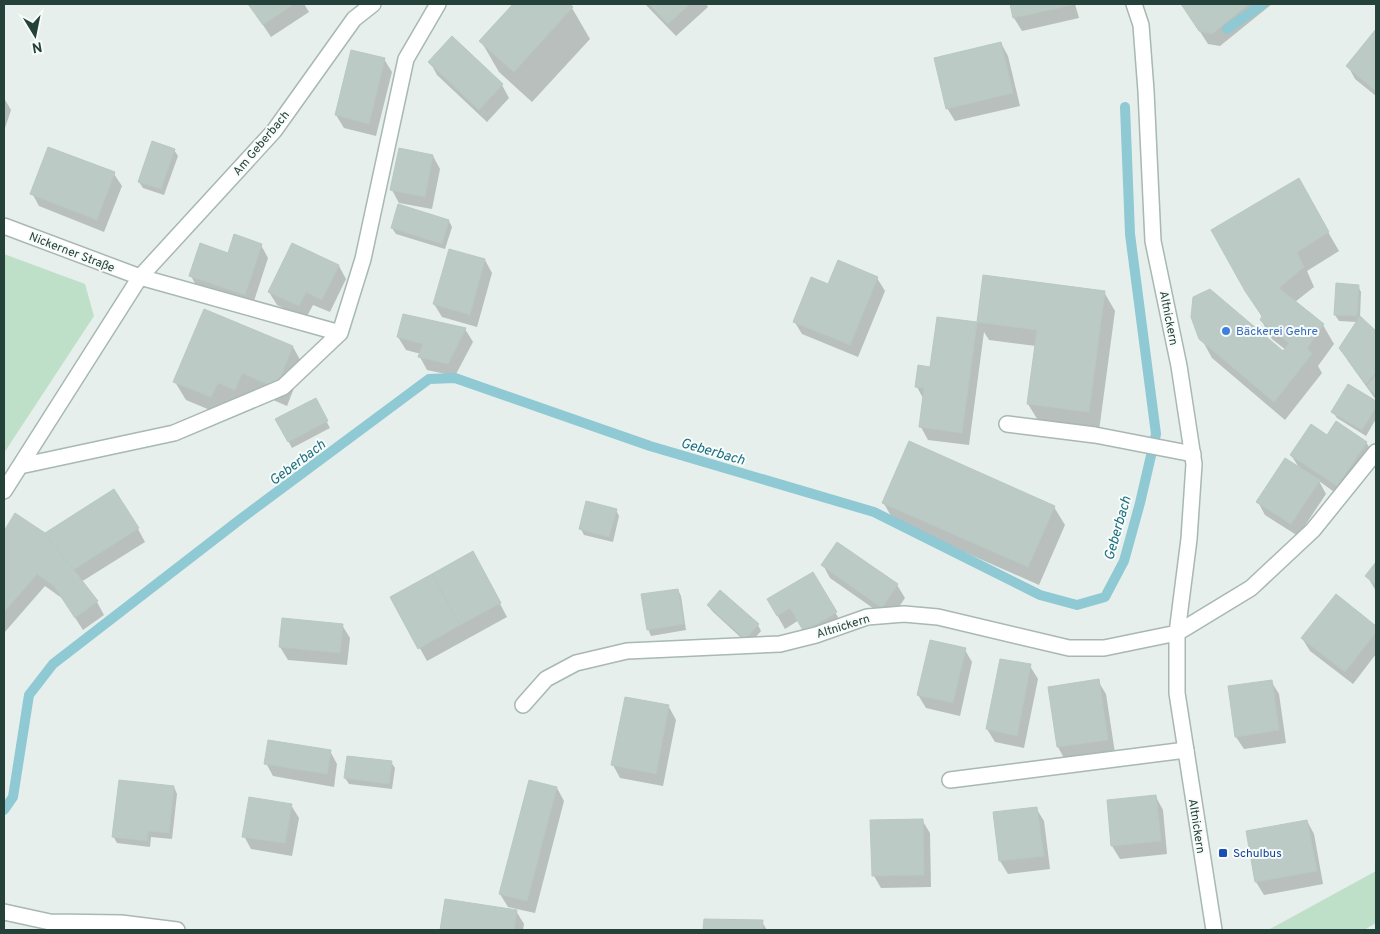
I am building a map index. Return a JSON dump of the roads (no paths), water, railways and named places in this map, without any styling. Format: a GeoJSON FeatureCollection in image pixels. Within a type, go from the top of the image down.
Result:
{"type":"FeatureCollection","features":[{"type":"Feature","properties":{"kind":"street","name":"Am Geberbach"},"geometry":{"type":"LineString","coordinates":[[4,491],[140,277],[274,131],[354,19],[373,4]]}},
{"type":"Feature","properties":{"kind":"street"},"geometry":{"type":"LineString","coordinates":[[20,466],[174,433],[283,387],[340,333],[363,259],[406,59],[438,4]]}},
{"type":"Feature","properties":{"kind":"street","name":"Altnickern"},"geometry":{"type":"LineString","coordinates":[[1134,4],[1141,25],[1154,241],[1178,366],[1194,464],[1189,539],[1177,633],[1178,693],[1214,930]]}},
{"type":"Feature","properties":{"kind":"street","name":"Nickerner Straße"},"geometry":{"type":"LineString","coordinates":[[4,226],[140,277]]}},
{"type":"Feature","properties":{"kind":"street"},"geometry":{"type":"LineString","coordinates":[[140,277],[340,333]]}},
{"type":"Feature","properties":{"kind":"street"},"geometry":{"type":"LineString","coordinates":[[1007,424],[1095,435],[1193,454]]}},
{"type":"Feature","properties":{"kind":"street","name":"Altnickern"},"geometry":{"type":"LineString","coordinates":[[523,705],[546,679],[576,663],[626,651],[780,644],[816,635],[867,617],[904,614],[938,617],[1069,648],[1104,648],[1177,633],[1251,588],[1313,530],[1376,452]]}},
{"type":"Feature","properties":{"kind":"street"},"geometry":{"type":"LineString","coordinates":[[950,780],[1186,750]]}},
{"type":"Feature","properties":{"kind":"street"},"geometry":{"type":"LineString","coordinates":[[4,912],[50,922],[121,923],[177,930]]}},
{"type":"Feature","properties":{"kind":"waterway","name":"Geberbach"},"geometry":{"type":"LineString","coordinates":[[1227,29],[1263,4]]}},
{"type":"Feature","properties":{"kind":"waterway","name":"Geberbach"},"geometry":{"type":"LineString","coordinates":[[4,810],[13,797],[29,695],[53,664],[242,518],[429,379],[455,378],[650,446],[874,512],[1040,595],[1077,605],[1105,597],[1124,561],[1156,434],[1130,234],[1125,107]]}},
{"type":"Feature","properties":{"kind":"place","name":"Bäckerei Gehre"},"geometry":{"type":"Point","coordinates":[1226,331]}},
{"type":"Feature","properties":{"kind":"place","name":"Schulbus"},"geometry":{"type":"Point","coordinates":[1223,853]}}]}
